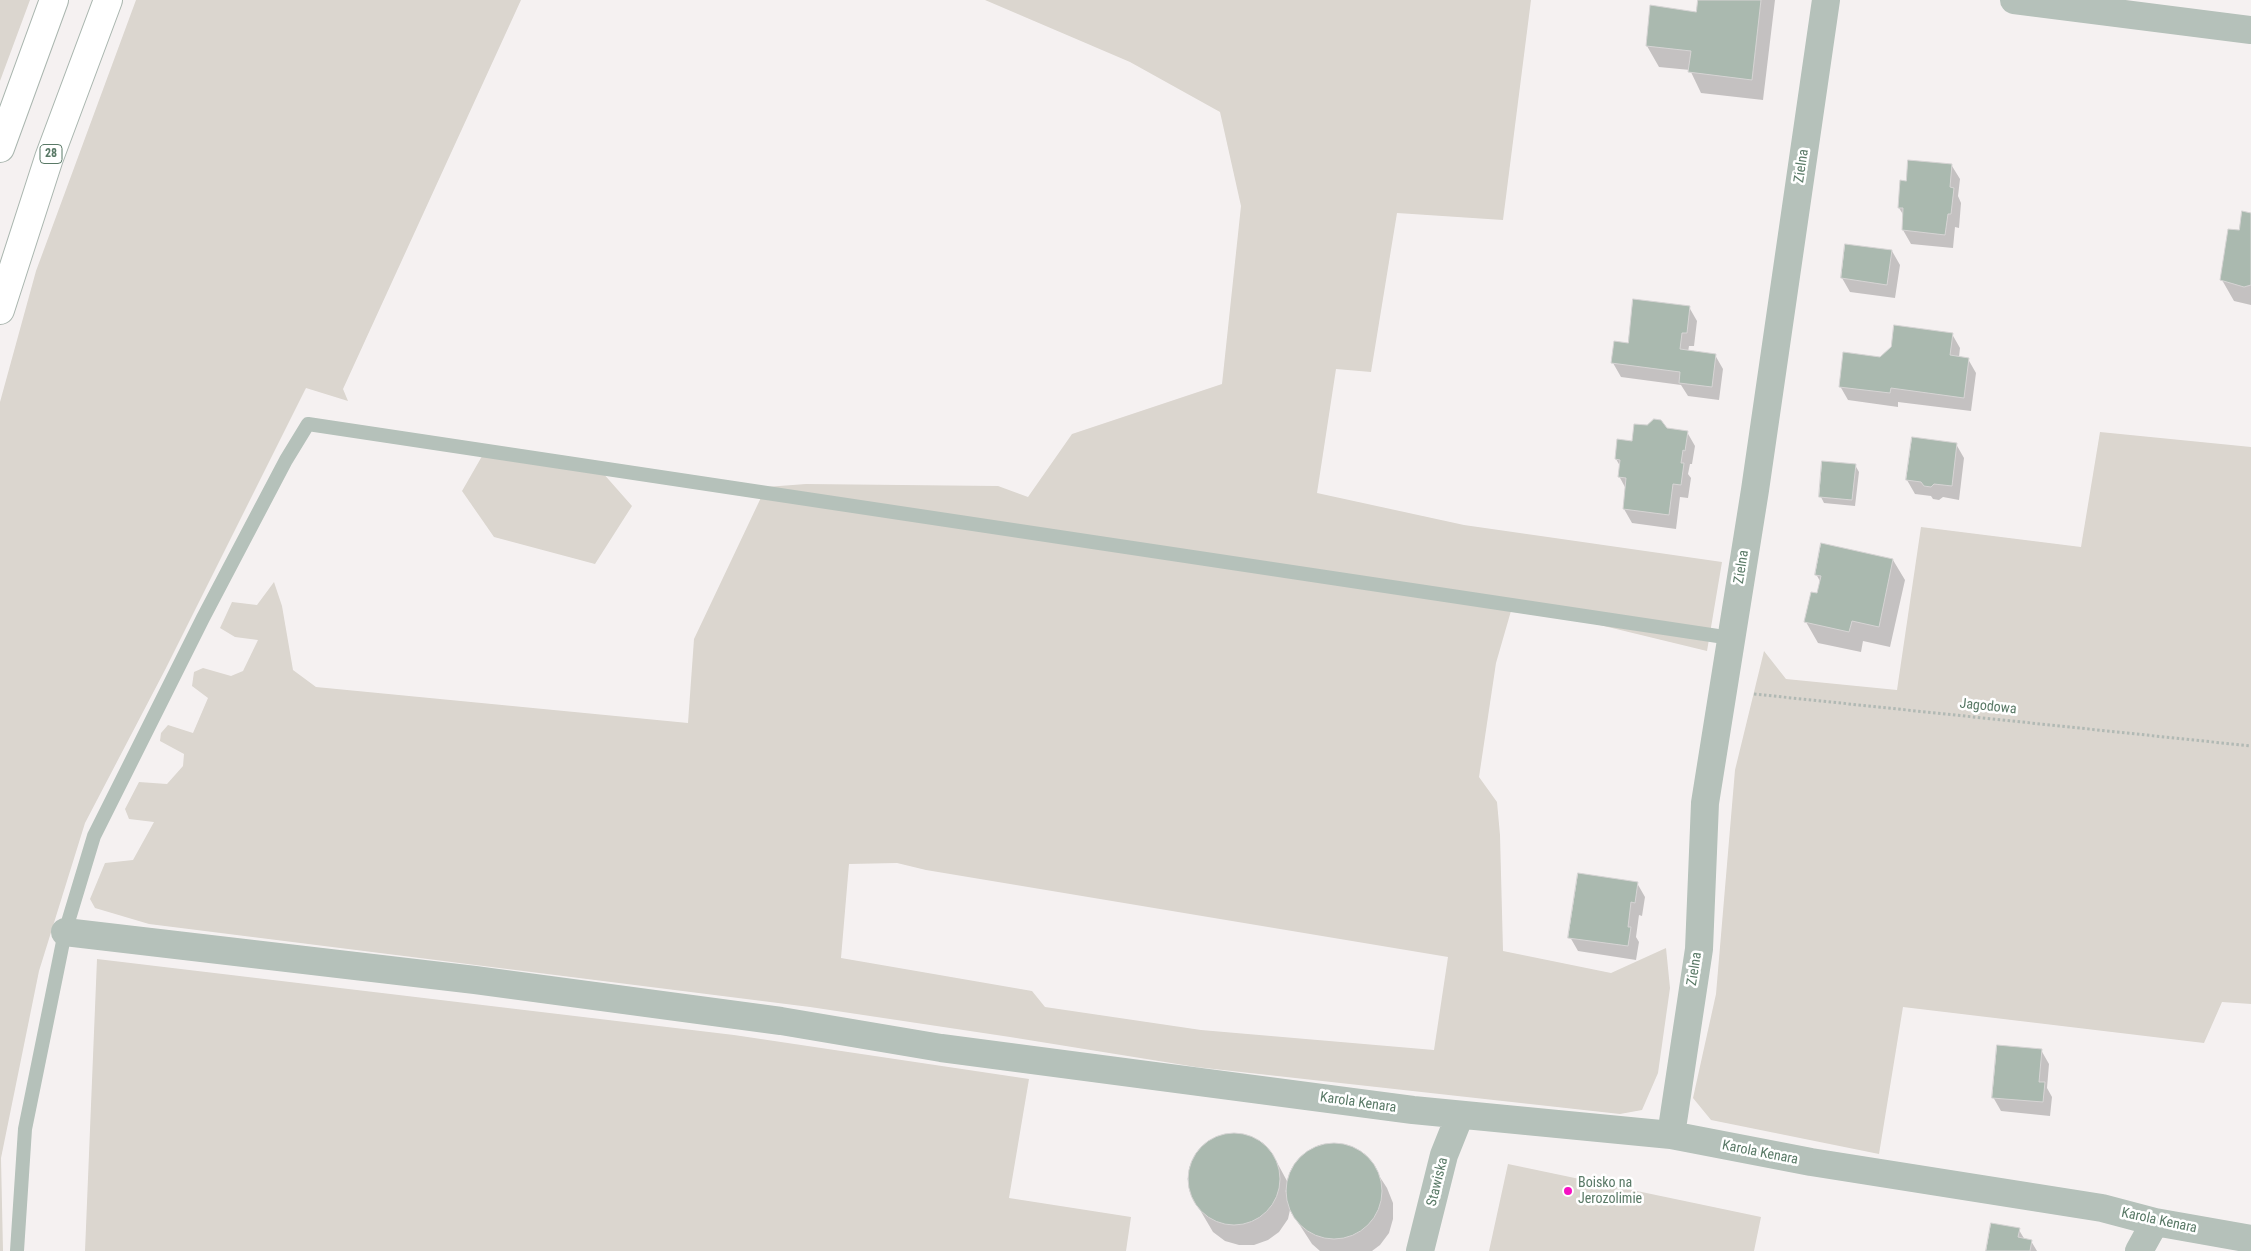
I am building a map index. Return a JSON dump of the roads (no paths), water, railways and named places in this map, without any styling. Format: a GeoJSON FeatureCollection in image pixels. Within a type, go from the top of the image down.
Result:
{"type":"FeatureCollection","features":[{"type":"Feature","properties":{"kind":"main road"},"geometry":{"type":"LineString","coordinates":[[0,148],[54,0]]}},
{"type":"Feature","properties":{"kind":"main road","name":"28"},"geometry":{"type":"LineString","coordinates":[[0,310],[55,141],[108,0]]}},
{"type":"Feature","properties":{"kind":"street","name":"Zielna"},"geometry":{"type":"LineString","coordinates":[[1672,1135],[1699,949],[1705,803],[1756,480],[1826,0]]}},
{"type":"Feature","properties":{"kind":"street"},"geometry":{"type":"LineString","coordinates":[[2014,0],[2251,30]]}},
{"type":"Feature","properties":{"kind":"street","name":"Karola Kenara"},"geometry":{"type":"LineString","coordinates":[[65,932],[475,980],[781,1021],[951,1050],[1460,1115],[1672,1135],[1811,1162],[2102,1208],[2155,1222],[2251,1239]]}},
{"type":"Feature","properties":{"kind":"street","name":"Stawiska"},"geometry":{"type":"LineString","coordinates":[[1420,1251],[1444,1155],[1460,1115]]}},
{"type":"Feature","properties":{"kind":"street"},"geometry":{"type":"LineString","coordinates":[[2139,1251],[2155,1222]]}},
{"type":"Feature","properties":{"kind":"lane"},"geometry":{"type":"LineString","coordinates":[[17,1251],[25,1129],[65,932],[94,836],[208,609],[286,460],[308,424],[1730,638]]}},
{"type":"Feature","properties":{"kind":"place","name":"Boisko na Jerozolimie"},"geometry":{"type":"Point","coordinates":[1568,1191]}}]}
